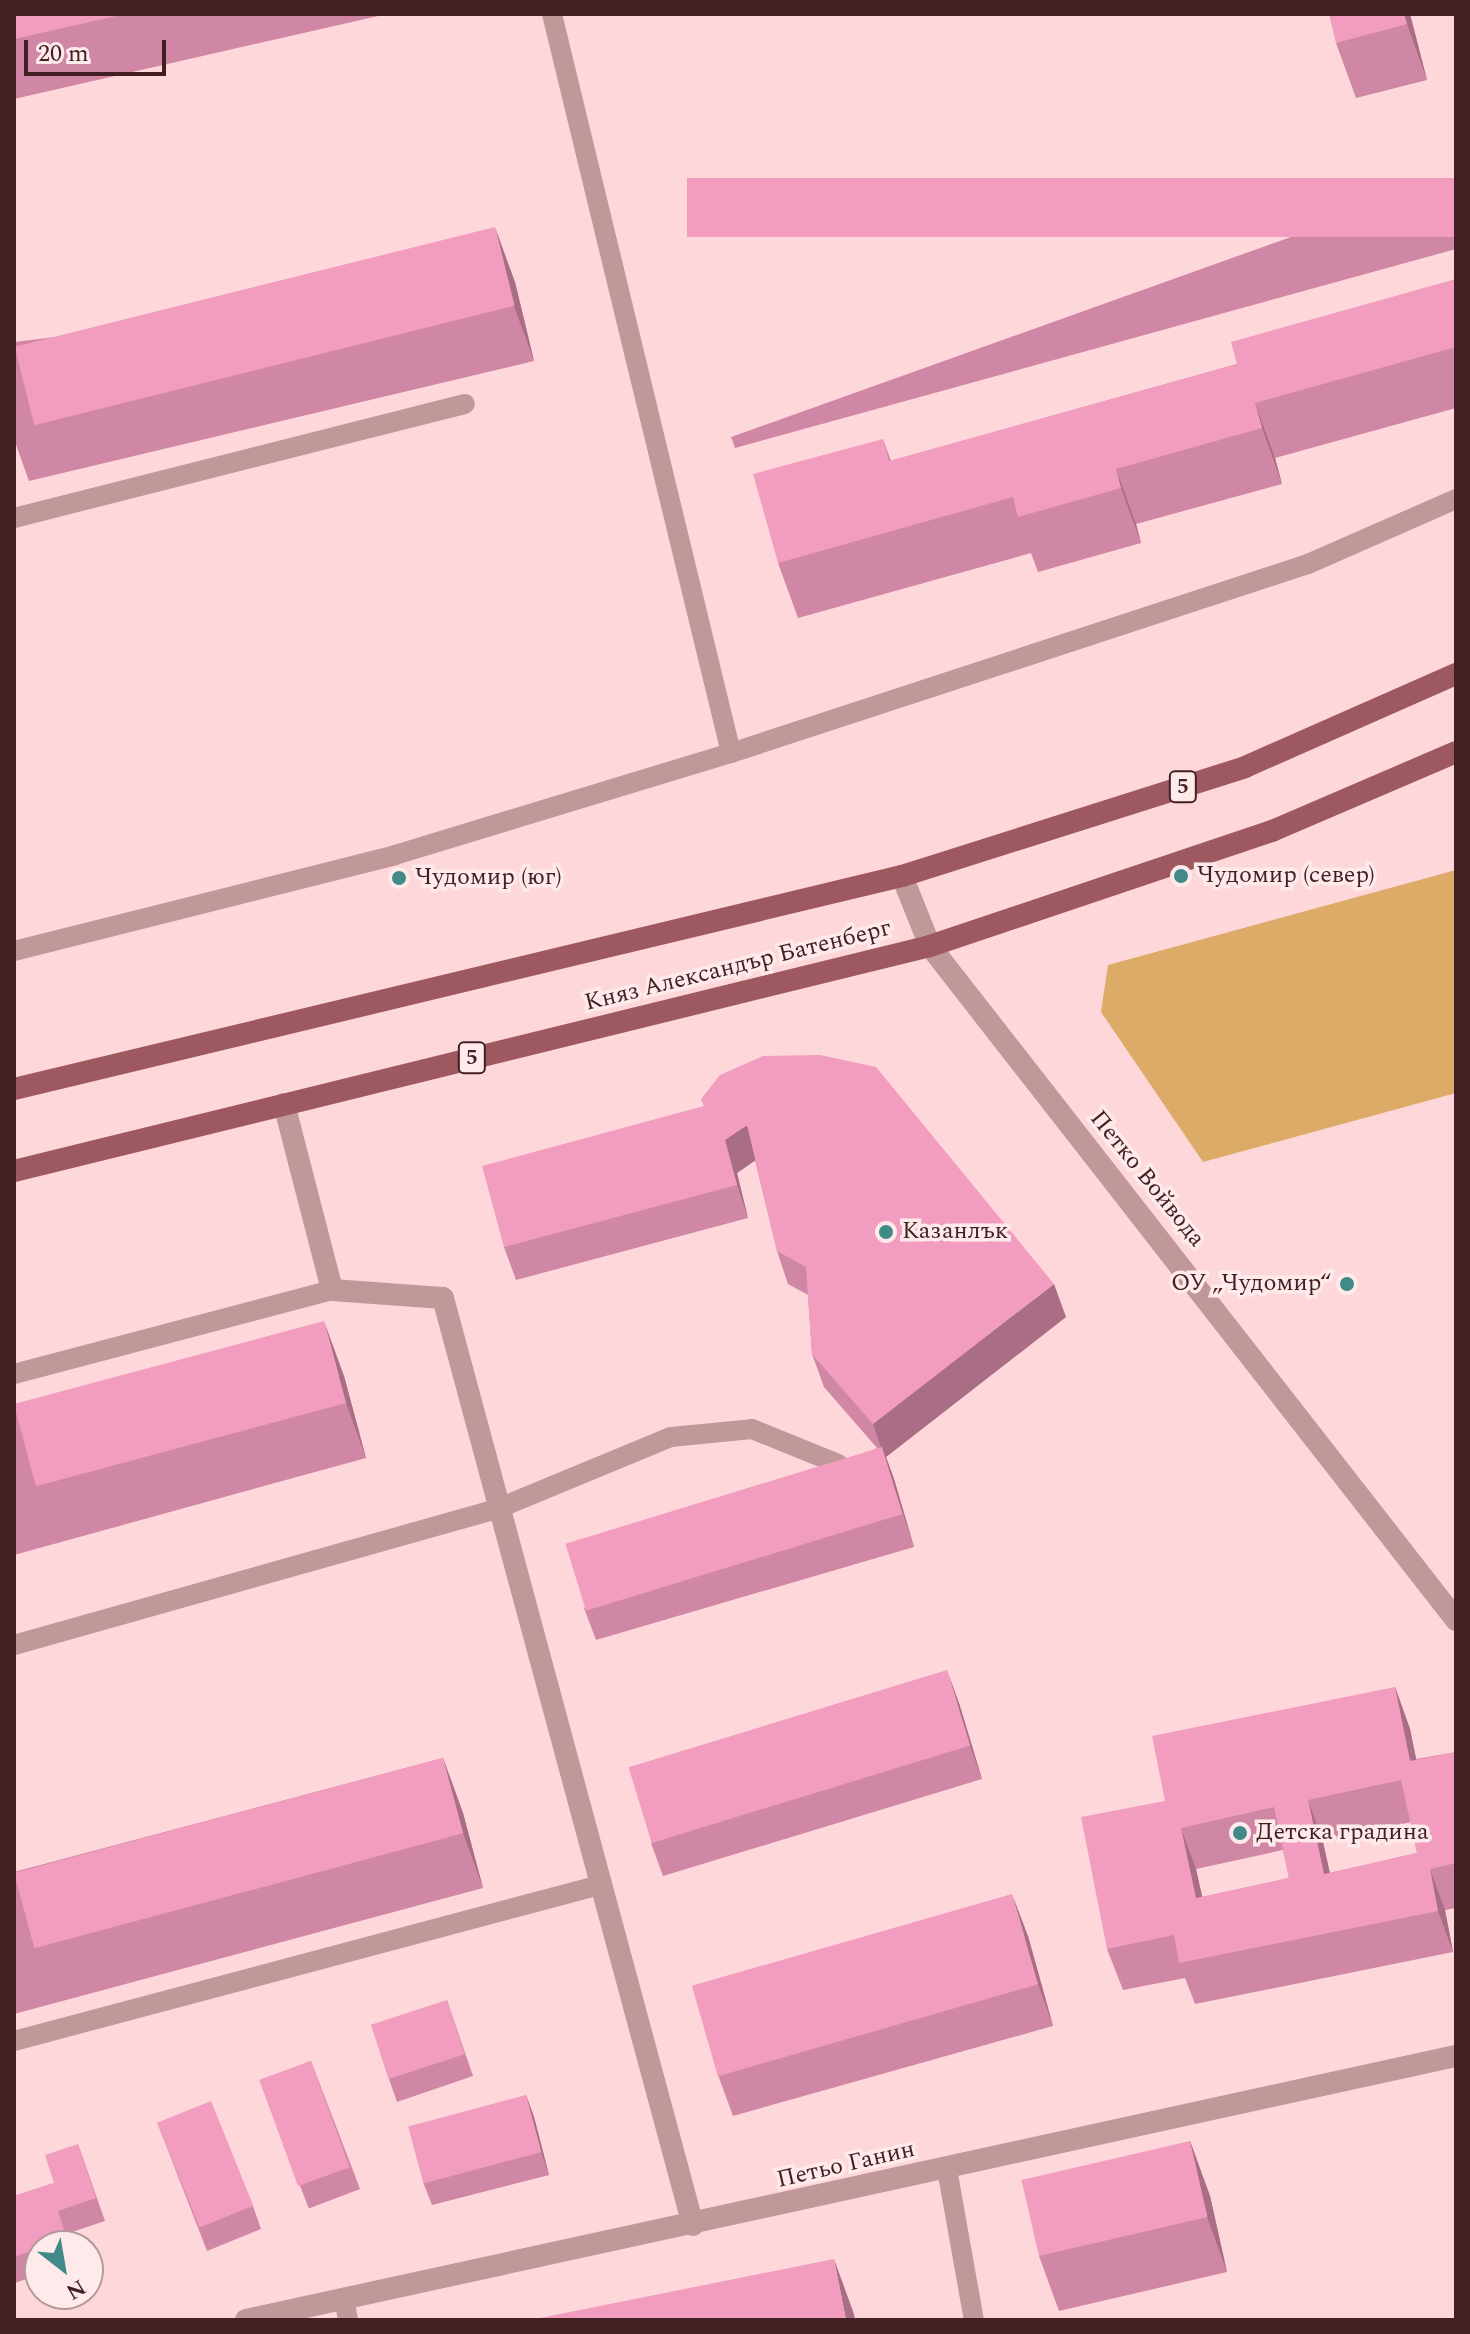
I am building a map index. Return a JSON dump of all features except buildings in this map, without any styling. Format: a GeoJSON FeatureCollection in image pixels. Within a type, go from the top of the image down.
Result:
{"type":"FeatureCollection","features":[{"type":"Feature","properties":{"kind":"main road","name":"Княз Александър Батенберг"},"geometry":{"type":"LineString","coordinates":[[14,1089],[902,876],[1245,767],[1456,674]]}},
{"type":"Feature","properties":{"kind":"main road","name":"Княз Александър Батенберг"},"geometry":{"type":"LineString","coordinates":[[14,1171],[930,946],[1272,831],[1456,752]]}},
{"type":"Feature","properties":{"kind":"street","name":"Петко Войвода"},"geometry":{"type":"LineString","coordinates":[[902,876],[930,946],[1456,1620]]}},
{"type":"Feature","properties":{"kind":"street"},"geometry":{"type":"LineString","coordinates":[[284,1104],[332,1290],[443,1298],[497,1509],[693,2225]]}},
{"type":"Feature","properties":{"kind":"street","name":"Петьо Ганин"},"geometry":{"type":"LineString","coordinates":[[246,2320],[346,2310],[693,2225],[1456,2056]]}},
{"type":"Feature","properties":{"kind":"lane"},"geometry":{"type":"LineString","coordinates":[[552,14],[731,753]]}},
{"type":"Feature","properties":{"kind":"lane"},"geometry":{"type":"LineString","coordinates":[[14,518],[465,404]]}},
{"type":"Feature","properties":{"kind":"lane"},"geometry":{"type":"LineString","coordinates":[[14,951],[395,855],[731,753],[1308,564],[1456,499]]}},
{"type":"Feature","properties":{"kind":"lane"},"geometry":{"type":"LineString","coordinates":[[14,1374],[332,1290]]}},
{"type":"Feature","properties":{"kind":"lane"},"geometry":{"type":"LineString","coordinates":[[14,1645],[497,1509],[671,1437],[752,1429],[838,1464]]}},
{"type":"Feature","properties":{"kind":"lane"},"geometry":{"type":"LineString","coordinates":[[14,2041],[600,1885]]}},
{"type":"Feature","properties":{"kind":"lane"},"geometry":{"type":"LineString","coordinates":[[947,2169],[974,2320]]}},
{"type":"Feature","properties":{"kind":"shaded area"},"geometry":{"type":"Polygon","coordinates":[[[1456,870],[1456,1093],[1203,1162],[1101,1012],[1108,965],[1456,870]]]}},
{"type":"Feature","properties":{"kind":"place","name":"Чудомир (север)"},"geometry":{"type":"Point","coordinates":[1181,876]}},
{"type":"Feature","properties":{"kind":"place","name":"Чудомир (юг)"},"geometry":{"type":"Point","coordinates":[399,878]}},
{"type":"Feature","properties":{"kind":"place","name":"Казанлък"},"geometry":{"type":"Point","coordinates":[886,1232]}},
{"type":"Feature","properties":{"kind":"place","name":"ОУ „Чудомир“"},"geometry":{"type":"Point","coordinates":[1347,1284]}},
{"type":"Feature","properties":{"kind":"place","name":"Детска градина"},"geometry":{"type":"Point","coordinates":[1240,1833]}}]}
